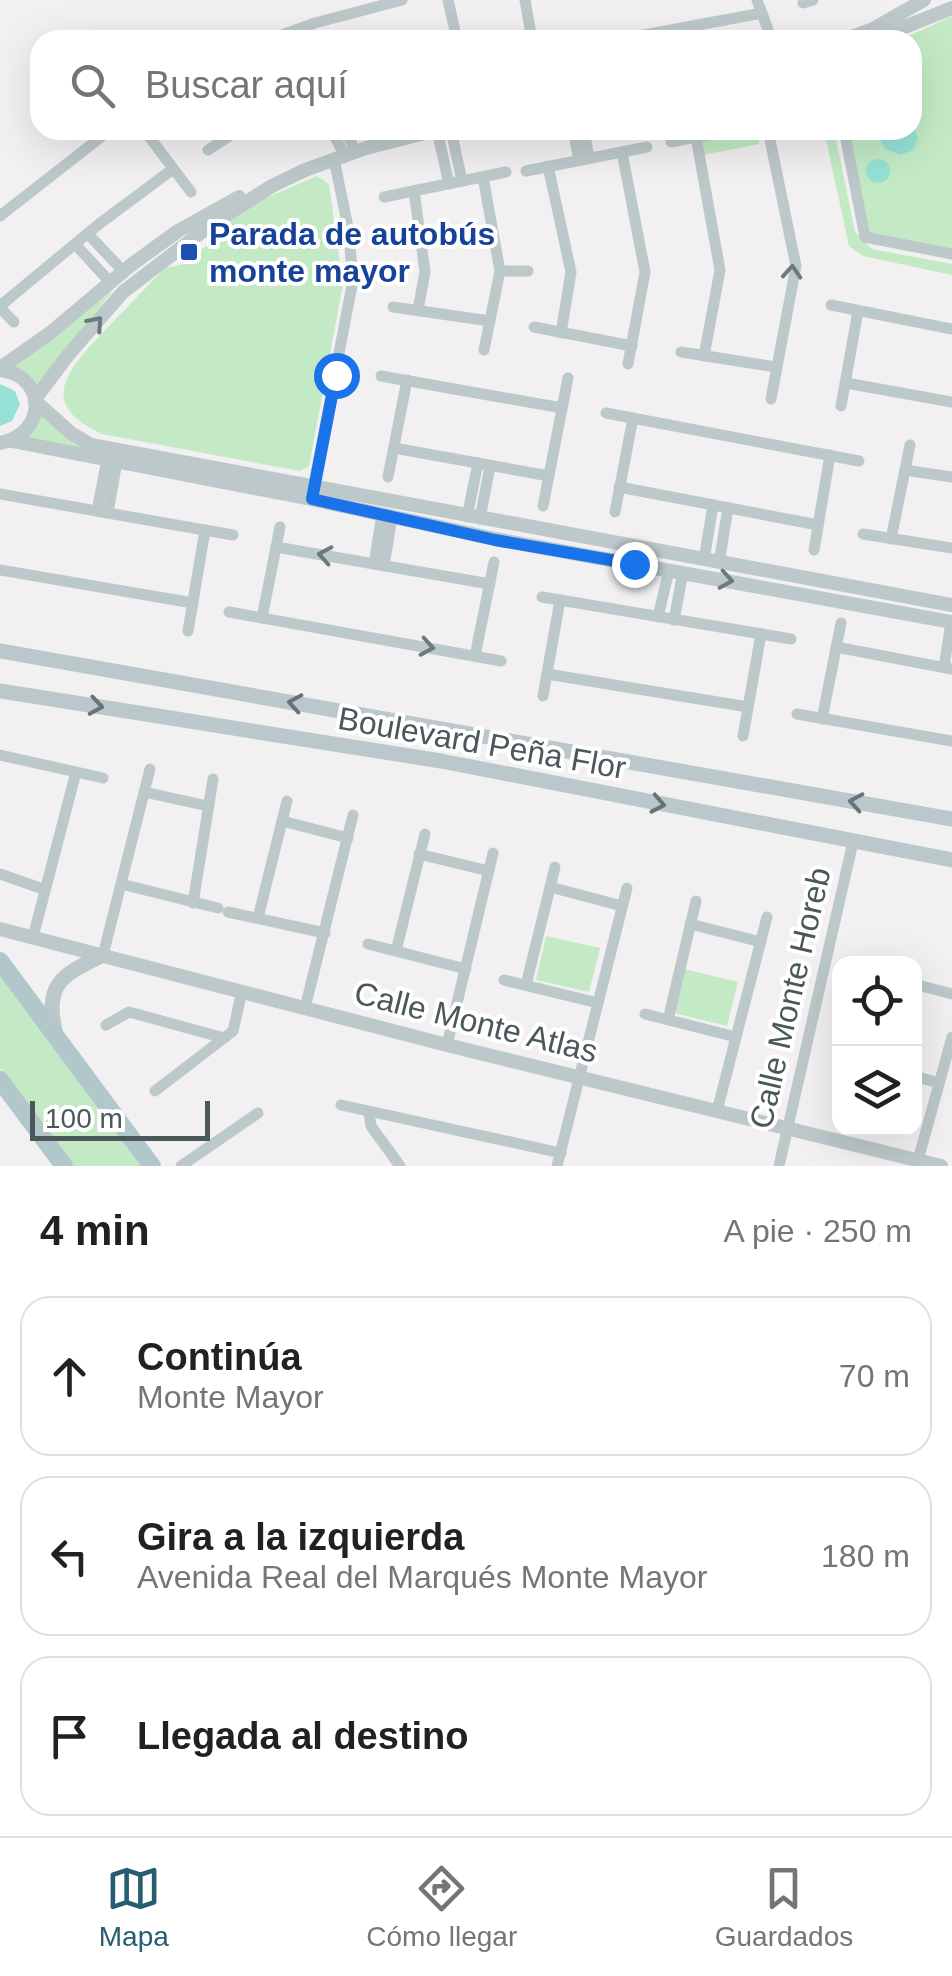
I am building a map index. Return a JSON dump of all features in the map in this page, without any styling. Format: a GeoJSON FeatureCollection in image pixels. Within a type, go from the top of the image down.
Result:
{"type":"FeatureCollection","features":[{"type":"Feature","properties":{"kind":"main road","name":"Boulevard Peña Flor"},"geometry":{"type":"LineString","coordinates":[[0,651],[952,819]]}},
{"type":"Feature","properties":{"kind":"main road","name":"Boulevard Peña Flor"},"geometry":{"type":"LineString","coordinates":[[0,691],[441,761],[952,860]]}},
{"type":"Feature","properties":{"kind":"main road"},"geometry":{"type":"LineString","coordinates":[[441,761],[448,730]]}},
{"type":"Feature","properties":{"kind":"main road"},"geometry":{"type":"LineString","coordinates":[[58,1038],[51,1013],[52,993],[64,976],[103,955]]}},
{"type":"Feature","properties":{"kind":"main road"},"geometry":{"type":"LineString","coordinates":[[0,962],[152,1166]]}},
{"type":"Feature","properties":{"kind":"main road"},"geometry":{"type":"LineString","coordinates":[[0,1080],[64,1166]]}},
{"type":"Feature","properties":{"kind":"street"},"geometry":{"type":"LineString","coordinates":[[296,30],[402,0]]}},
{"type":"Feature","properties":{"kind":"street"},"geometry":{"type":"LineString","coordinates":[[448,0],[455,30]]}},
{"type":"Feature","properties":{"kind":"street"},"geometry":{"type":"LineString","coordinates":[[524,0],[530,30]]}},
{"type":"Feature","properties":{"kind":"street"},"geometry":{"type":"LineString","coordinates":[[757,0],[768,30]]}},
{"type":"Feature","properties":{"kind":"street"},"geometry":{"type":"LineString","coordinates":[[870,30],[924,0]]}},
{"type":"Feature","properties":{"kind":"street"},"geometry":{"type":"LineString","coordinates":[[897,30],[952,8]]}},
{"type":"Feature","properties":{"kind":"street"},"geometry":{"type":"LineString","coordinates":[[681,30],[762,13]]}},
{"type":"Feature","properties":{"kind":"street"},"geometry":{"type":"LineString","coordinates":[[0,216],[97,140]]}},
{"type":"Feature","properties":{"kind":"street"},"geometry":{"type":"LineString","coordinates":[[151,140],[190,192]]}},
{"type":"Feature","properties":{"kind":"street"},"geometry":{"type":"LineString","coordinates":[[208,150],[221,140]]}},
{"type":"Feature","properties":{"kind":"street"},"geometry":{"type":"LineString","coordinates":[[0,369],[178,231],[272,178],[343,145],[374,140]]}},
{"type":"Feature","properties":{"kind":"street"},"geometry":{"type":"LineString","coordinates":[[440,140],[455,182]]}},
{"type":"Feature","properties":{"kind":"street"},"geometry":{"type":"LineString","coordinates":[[453,140],[455,182]]}},
{"type":"Feature","properties":{"kind":"street"},"geometry":{"type":"LineString","coordinates":[[577,140],[584,159]]}},
{"type":"Feature","properties":{"kind":"street"},"geometry":{"type":"LineString","coordinates":[[584,140],[584,159]]}},
{"type":"Feature","properties":{"kind":"street"},"geometry":{"type":"LineString","coordinates":[[671,142],[684,140]]}},
{"type":"Feature","properties":{"kind":"street"},"geometry":{"type":"LineString","coordinates":[[696,140],[720,270],[704,356]]}},
{"type":"Feature","properties":{"kind":"street"},"geometry":{"type":"LineString","coordinates":[[770,140],[796,266],[771,398]]}},
{"type":"Feature","properties":{"kind":"street"},"geometry":{"type":"LineString","coordinates":[[846,140],[865,237],[952,254]]}},
{"type":"Feature","properties":{"kind":"street"},"geometry":{"type":"LineString","coordinates":[[6,442],[28,428],[34,419],[35,400],[123,292],[212,224],[343,145]]}},
{"type":"Feature","properties":{"kind":"street"},"geometry":{"type":"LineString","coordinates":[[313,493],[353,280],[343,145]]}},
{"type":"Feature","properties":{"kind":"street"},"geometry":{"type":"LineString","coordinates":[[526,171],[646,147]]}},
{"type":"Feature","properties":{"kind":"street"},"geometry":{"type":"LineString","coordinates":[[622,152],[645,272],[628,364]]}},
{"type":"Feature","properties":{"kind":"street"},"geometry":{"type":"LineString","coordinates":[[548,166],[571,272],[561,332]]}},
{"type":"Feature","properties":{"kind":"street"},"geometry":{"type":"LineString","coordinates":[[14,322],[0,307],[173,169]]}},
{"type":"Feature","properties":{"kind":"street"},"geometry":{"type":"LineString","coordinates":[[384,197],[506,172]]}},
{"type":"Feature","properties":{"kind":"street"},"geometry":{"type":"LineString","coordinates":[[483,177],[500,271],[484,350]]}},
{"type":"Feature","properties":{"kind":"street"},"geometry":{"type":"LineString","coordinates":[[414,191],[425,272],[418,310]]}},
{"type":"Feature","properties":{"kind":"street"},"geometry":{"type":"LineString","coordinates":[[88,234],[116,276]]}},
{"type":"Feature","properties":{"kind":"street"},"geometry":{"type":"LineString","coordinates":[[75,244],[116,276]]}},
{"type":"Feature","properties":{"kind":"street"},"geometry":{"type":"LineString","coordinates":[[500,271],[528,271]]}},
{"type":"Feature","properties":{"kind":"street"},"geometry":{"type":"LineString","coordinates":[[830,305],[952,329]]}},
{"type":"Feature","properties":{"kind":"street"},"geometry":{"type":"LineString","coordinates":[[393,307],[490,320]]}},
{"type":"Feature","properties":{"kind":"street"},"geometry":{"type":"LineString","coordinates":[[841,406],[858,311]]}},
{"type":"Feature","properties":{"kind":"street"},"geometry":{"type":"LineString","coordinates":[[534,327],[632,346]]}},
{"type":"Feature","properties":{"kind":"street"},"geometry":{"type":"LineString","coordinates":[[681,352],[776,367]]}},
{"type":"Feature","properties":{"kind":"street"},"geometry":{"type":"LineString","coordinates":[[0,369],[17,374],[35,400],[71,434],[90,444],[313,493],[387,516],[495,540],[676,571],[952,605]]}},
{"type":"Feature","properties":{"kind":"street"},"geometry":{"type":"LineString","coordinates":[[380,376],[562,408]]}},
{"type":"Feature","properties":{"kind":"street"},"geometry":{"type":"LineString","coordinates":[[544,506],[568,378]]}},
{"type":"Feature","properties":{"kind":"street"},"geometry":{"type":"LineString","coordinates":[[388,477],[407,380]]}},
{"type":"Feature","properties":{"kind":"street"},"geometry":{"type":"LineString","coordinates":[[846,383],[952,402]]}},
{"type":"Feature","properties":{"kind":"street"},"geometry":{"type":"LineString","coordinates":[[606,414],[860,461]]}},
{"type":"Feature","properties":{"kind":"street"},"geometry":{"type":"LineString","coordinates":[[615,512],[632,418]]}},
{"type":"Feature","properties":{"kind":"street"},"geometry":{"type":"LineString","coordinates":[[6,442],[711,561],[952,622],[948,668],[836,647]]}},
{"type":"Feature","properties":{"kind":"street"},"geometry":{"type":"LineString","coordinates":[[892,538],[910,445]]}},
{"type":"Feature","properties":{"kind":"street"},"geometry":{"type":"LineString","coordinates":[[394,448],[549,476]]}},
{"type":"Feature","properties":{"kind":"street"},"geometry":{"type":"LineString","coordinates":[[814,550],[830,455]]}},
{"type":"Feature","properties":{"kind":"street"},"geometry":{"type":"LineString","coordinates":[[103,512],[112,460]]}},
{"type":"Feature","properties":{"kind":"street"},"geometry":{"type":"LineString","coordinates":[[474,518],[484,465]]}},
{"type":"Feature","properties":{"kind":"street"},"geometry":{"type":"LineString","coordinates":[[905,470],[952,478]]}},
{"type":"Feature","properties":{"kind":"street"},"geometry":{"type":"LineString","coordinates":[[620,488],[818,525]]}},
{"type":"Feature","properties":{"kind":"street"},"geometry":{"type":"LineString","coordinates":[[0,494],[233,535]]}},
{"type":"Feature","properties":{"kind":"street"},"geometry":{"type":"LineString","coordinates":[[711,561],[713,505]]}},
{"type":"Feature","properties":{"kind":"street"},"geometry":{"type":"LineString","coordinates":[[711,561],[728,508]]}},
{"type":"Feature","properties":{"kind":"street"},"geometry":{"type":"LineString","coordinates":[[379,565],[387,516]]}},
{"type":"Feature","properties":{"kind":"street"},"geometry":{"type":"LineString","coordinates":[[262,618],[280,527]]}},
{"type":"Feature","properties":{"kind":"street"},"geometry":{"type":"LineString","coordinates":[[188,631],[205,530]]}},
{"type":"Feature","properties":{"kind":"street"},"geometry":{"type":"LineString","coordinates":[[863,534],[952,548]]}},
{"type":"Feature","properties":{"kind":"street"},"geometry":{"type":"LineString","coordinates":[[276,546],[490,584]]}},
{"type":"Feature","properties":{"kind":"street"},"geometry":{"type":"LineString","coordinates":[[474,656],[494,562]]}},
{"type":"Feature","properties":{"kind":"street"},"geometry":{"type":"LineString","coordinates":[[0,570],[193,603]]}},
{"type":"Feature","properties":{"kind":"street"},"geometry":{"type":"LineString","coordinates":[[658,617],[676,571]]}},
{"type":"Feature","properties":{"kind":"street"},"geometry":{"type":"LineString","coordinates":[[674,620],[676,571]]}},
{"type":"Feature","properties":{"kind":"street"},"geometry":{"type":"LineString","coordinates":[[542,598],[791,639]]}},
{"type":"Feature","properties":{"kind":"street"},"geometry":{"type":"LineString","coordinates":[[544,696],[560,600]]}},
{"type":"Feature","properties":{"kind":"street"},"geometry":{"type":"LineString","coordinates":[[229,612],[501,661]]}},
{"type":"Feature","properties":{"kind":"street"},"geometry":{"type":"LineString","coordinates":[[822,718],[841,623]]}},
{"type":"Feature","properties":{"kind":"street"},"geometry":{"type":"LineString","coordinates":[[743,736],[761,634]]}},
{"type":"Feature","properties":{"kind":"street"},"geometry":{"type":"LineString","coordinates":[[547,674],[748,707]]}},
{"type":"Feature","properties":{"kind":"street"},"geometry":{"type":"LineString","coordinates":[[796,714],[952,742]]}},
{"type":"Feature","properties":{"kind":"street"},"geometry":{"type":"LineString","coordinates":[[1,758],[104,778]]}},
{"type":"Feature","properties":{"kind":"street"},"geometry":{"type":"LineString","coordinates":[[103,955],[150,770]]}},
{"type":"Feature","properties":{"kind":"street"},"geometry":{"type":"LineString","coordinates":[[33,937],[76,772]]}},
{"type":"Feature","properties":{"kind":"street"},"geometry":{"type":"LineString","coordinates":[[193,902],[213,779]]}},
{"type":"Feature","properties":{"kind":"street"},"geometry":{"type":"LineString","coordinates":[[144,792],[208,806]]}},
{"type":"Feature","properties":{"kind":"street"},"geometry":{"type":"LineString","coordinates":[[258,918],[286,801]]}},
{"type":"Feature","properties":{"kind":"street"},"geometry":{"type":"LineString","coordinates":[[304,1008],[353,815]]}},
{"type":"Feature","properties":{"kind":"street"},"geometry":{"type":"LineString","coordinates":[[282,821],[348,838]]}},
{"type":"Feature","properties":{"kind":"street"},"geometry":{"type":"LineString","coordinates":[[396,951],[424,834]]}},
{"type":"Feature","properties":{"kind":"street","name":"Calle Monte Horeb"},"geometry":{"type":"LineString","coordinates":[[779,1166],[854,842]]}},
{"type":"Feature","properties":{"kind":"street"},"geometry":{"type":"LineString","coordinates":[[447,1045],[493,852]]}},
{"type":"Feature","properties":{"kind":"street"},"geometry":{"type":"LineString","coordinates":[[420,854],[489,871]]}},
{"type":"Feature","properties":{"kind":"street"},"geometry":{"type":"LineString","coordinates":[[526,985],[555,867]]}},
{"type":"Feature","properties":{"kind":"street"},"geometry":{"type":"LineString","coordinates":[[0,874],[43,889]]}},
{"type":"Feature","properties":{"kind":"street"},"geometry":{"type":"LineString","coordinates":[[121,884],[324,932]]}},
{"type":"Feature","properties":{"kind":"street"},"geometry":{"type":"LineString","coordinates":[[550,887],[622,906]]}},
{"type":"Feature","properties":{"kind":"street"},"geometry":{"type":"LineString","coordinates":[[341,1105],[559,1160],[627,888]]}},
{"type":"Feature","properties":{"kind":"street"},"geometry":{"type":"LineString","coordinates":[[668,1020],[696,901]]}},
{"type":"Feature","properties":{"kind":"street"},"geometry":{"type":"LineString","coordinates":[[717,1111],[767,917]]}},
{"type":"Feature","properties":{"kind":"street"},"geometry":{"type":"LineString","coordinates":[[690,924],[760,942]]}},
{"type":"Feature","properties":{"kind":"street","name":"Calle Monte Atlas"},"geometry":{"type":"LineString","coordinates":[[0,929],[447,1045],[940,1166]]}},
{"type":"Feature","properties":{"kind":"street"},"geometry":{"type":"LineString","coordinates":[[368,944],[466,968]]}},
{"type":"Feature","properties":{"kind":"street"},"geometry":{"type":"LineString","coordinates":[[504,980],[598,1003]]}},
{"type":"Feature","properties":{"kind":"street"},"geometry":{"type":"LineString","coordinates":[[922,986],[952,994]]}},
{"type":"Feature","properties":{"kind":"street"},"geometry":{"type":"LineString","coordinates":[[154,1091],[233,1031],[242,991]]}},
{"type":"Feature","properties":{"kind":"street"},"geometry":{"type":"LineString","coordinates":[[106,1025],[128,1012],[224,1038]]}},
{"type":"Feature","properties":{"kind":"street"},"geometry":{"type":"LineString","coordinates":[[645,1014],[736,1037]]}},
{"type":"Feature","properties":{"kind":"street"},"geometry":{"type":"LineString","coordinates":[[918,1160],[952,1038]]}},
{"type":"Feature","properties":{"kind":"street"},"geometry":{"type":"LineString","coordinates":[[922,1078],[939,1083]]}},
{"type":"Feature","properties":{"kind":"street"},"geometry":{"type":"LineString","coordinates":[[182,1166],[258,1113]]}},
{"type":"Feature","properties":{"kind":"street"},"geometry":{"type":"LineString","coordinates":[[369,1113],[371,1126],[400,1166]]}},
{"type":"Feature","properties":{"kind":"green space"},"geometry":{"type":"Polygon","coordinates":[[[952,16],[952,253],[864,236],[850,140],[922,140],[922,30],[952,16]]]}},
{"type":"Feature","properties":{"kind":"green space"},"geometry":{"type":"Polygon","coordinates":[[[759,140],[759,144],[704,155],[700,141],[759,140]]]}},
{"type":"Feature","properties":{"kind":"green space"},"geometry":{"type":"Polygon","coordinates":[[[826,140],[836,140],[855,232],[872,249],[952,264],[952,275],[863,256],[849,246],[826,140]]]}},
{"type":"Feature","properties":{"kind":"green space"},"geometry":{"type":"Polygon","coordinates":[[[317,176],[329,184],[343,284],[309,466],[300,471],[102,434],[69,410],[64,397],[71,371],[155,278],[166,268],[184,264],[213,240],[219,227],[264,199],[317,176]]]}},
{"type":"Feature","properties":{"kind":"green space"},"geometry":{"type":"Polygon","coordinates":[[[114,289],[36,389],[8,367],[114,289]]]}},
{"type":"Feature","properties":{"kind":"green space"},"geometry":{"type":"Polygon","coordinates":[[[39,411],[95,450],[23,439],[39,411]]]}},
{"type":"Feature","properties":{"kind":"green space"},"geometry":{"type":"Polygon","coordinates":[[[546,936],[600,948],[589,992],[536,980],[546,936]]]}},
{"type":"Feature","properties":{"kind":"green space"},"geometry":{"type":"Polygon","coordinates":[[[684,969],[738,982],[727,1026],[674,1013],[684,969]]]}},
{"type":"Feature","properties":{"kind":"green space"},"geometry":{"type":"Polygon","coordinates":[[[0,974],[141,1166],[72,1166],[0,1069],[0,974]]]}},
{"type":"Feature","properties":{"kind":"water"},"geometry":{"type":"Polygon","coordinates":[[[881,140],[917,140],[913,150],[901,155],[885,149],[881,140]]]}},
{"type":"Feature","properties":{"kind":"water"},"geometry":{"type":"Polygon","coordinates":[[[878,159],[890,171],[878,183],[866,171],[878,159]]]}},
{"type":"Feature","properties":{"kind":"water"},"geometry":{"type":"Polygon","coordinates":[[[0,384],[15,391],[20,404],[12,421],[0,426],[0,384]]]}},
{"type":"Feature","properties":{"kind":"place","name":"Parada de autobús monte mayor"},"geometry":{"type":"Point","coordinates":[189,252]}},
{"type":"Feature","properties":{"kind":"route"},"geometry":{"type":"LineString","coordinates":[[336,375],[312,499],[495,540],[634,564]]}}]}
